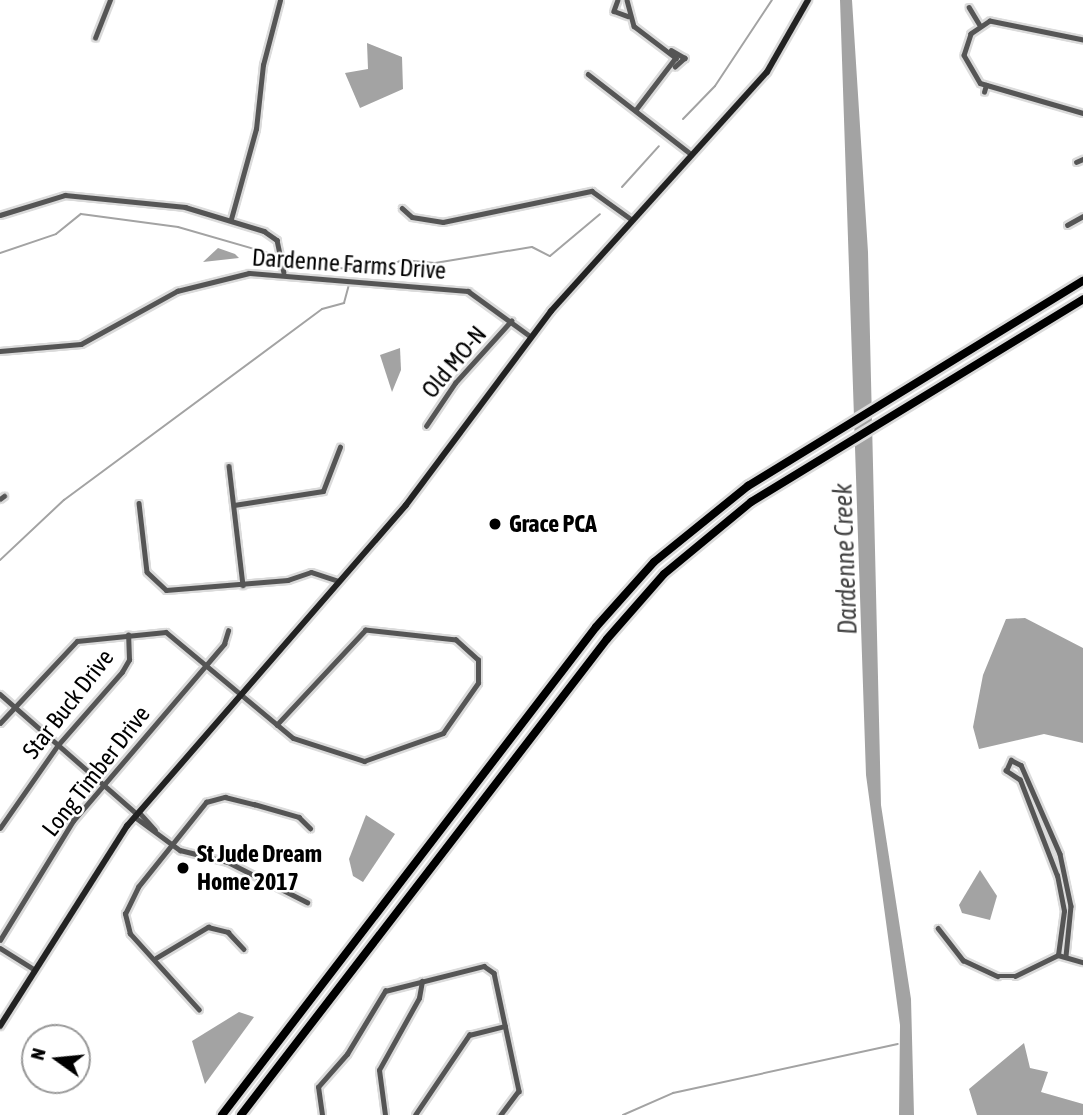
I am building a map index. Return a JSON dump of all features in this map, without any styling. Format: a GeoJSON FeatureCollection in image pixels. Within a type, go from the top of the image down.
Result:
{"type":"FeatureCollection","features":[{"type":"Feature","properties":{"kind":"highway"},"geometry":{"type":"LineString","coordinates":[[222,1115],[624,594],[706,516],[880,404],[1083,281]]}},
{"type":"Feature","properties":{"kind":"highway"},"geometry":{"type":"LineString","coordinates":[[242,1115],[634,605],[723,522],[1083,299]]}},
{"type":"Feature","properties":{"kind":"main road"},"geometry":{"type":"LineString","coordinates":[[0,1026],[34,969],[137,814],[406,505],[530,336],[631,219],[767,72],[808,0]]}},
{"type":"Feature","properties":{"kind":"street"},"geometry":{"type":"LineString","coordinates":[[95,38],[110,0]]}},
{"type":"Feature","properties":{"kind":"street"},"geometry":{"type":"LineString","coordinates":[[231,219],[256,129],[262,65],[280,0]]}},
{"type":"Feature","properties":{"kind":"street"},"geometry":{"type":"LineString","coordinates":[[618,0],[614,11],[628,16],[670,50],[674,67],[637,108]]}},
{"type":"Feature","properties":{"kind":"street"},"geometry":{"type":"LineString","coordinates":[[626,0],[628,16]]}},
{"type":"Feature","properties":{"kind":"street"},"geometry":{"type":"LineString","coordinates":[[969,7],[980,25]]}},
{"type":"Feature","properties":{"kind":"street"},"geometry":{"type":"LineString","coordinates":[[980,25],[1014,23],[1083,40]]}},
{"type":"Feature","properties":{"kind":"street"},"geometry":{"type":"LineString","coordinates":[[980,25],[964,55],[971,74],[986,85],[1083,113]]}},
{"type":"Feature","properties":{"kind":"street"},"geometry":{"type":"LineString","coordinates":[[588,74],[637,108],[691,154]]}},
{"type":"Feature","properties":{"kind":"street"},"geometry":{"type":"LineString","coordinates":[[984,92],[986,85]]}},
{"type":"Feature","properties":{"kind":"street"},"geometry":{"type":"LineString","coordinates":[[1076,162],[1083,159]]}},
{"type":"Feature","properties":{"kind":"street"},"geometry":{"type":"LineString","coordinates":[[402,208],[412,217],[443,222],[592,191],[631,219]]}},
{"type":"Feature","properties":{"kind":"street"},"geometry":{"type":"LineString","coordinates":[[0,215],[78,195],[121,196],[231,219],[277,240],[284,272]]}},
{"type":"Feature","properties":{"kind":"street"},"geometry":{"type":"LineString","coordinates":[[1067,225],[1083,216]]}},
{"type":"Feature","properties":{"kind":"street","name":"Dardenne Farms Drive"},"geometry":{"type":"LineString","coordinates":[[0,351],[81,344],[197,284],[284,272],[468,291],[530,336]]}},
{"type":"Feature","properties":{"kind":"street","name":"Old MO-N"},"geometry":{"type":"LineString","coordinates":[[426,426],[455,383],[511,321]]}},
{"type":"Feature","properties":{"kind":"street"},"geometry":{"type":"LineString","coordinates":[[234,505],[323,491],[340,447]]}},
{"type":"Feature","properties":{"kind":"street"},"geometry":{"type":"LineString","coordinates":[[229,466],[243,585]]}},
{"type":"Feature","properties":{"kind":"street"},"geometry":{"type":"LineString","coordinates":[[139,503],[145,561],[156,584],[175,592],[243,585],[311,572],[339,581]]}},
{"type":"Feature","properties":{"kind":"street"},"geometry":{"type":"LineString","coordinates":[[0,723],[77,641],[166,632],[277,725],[306,746],[373,760],[401,743],[443,733],[478,683],[478,660],[456,640],[366,630],[277,725]]}},
{"type":"Feature","properties":{"kind":"street","name":"Long Timber Drive"},"geometry":{"type":"LineString","coordinates":[[0,940],[102,784],[207,664],[228,631]]}},
{"type":"Feature","properties":{"kind":"street","name":"Star Buck Drive"},"geometry":{"type":"LineString","coordinates":[[0,828],[58,745],[125,666],[128,635]]}},
{"type":"Feature","properties":{"kind":"street"},"geometry":{"type":"LineString","coordinates":[[0,694],[170,843],[228,862],[307,902]]}},
{"type":"Feature","properties":{"kind":"street"},"geometry":{"type":"LineString","coordinates":[[1058,955],[1064,911],[1057,876],[1020,780],[1006,771],[1011,760],[1021,765],[1060,854],[1071,906],[1066,956]]}},
{"type":"Feature","properties":{"kind":"street"},"geometry":{"type":"LineString","coordinates":[[199,1010],[156,958],[130,934],[125,918],[170,843],[206,802],[225,797],[299,817],[310,828]]}},
{"type":"Feature","properties":{"kind":"street"},"geometry":{"type":"LineString","coordinates":[[156,958],[208,927],[228,932],[244,949]]}},
{"type":"Feature","properties":{"kind":"street"},"geometry":{"type":"LineString","coordinates":[[939,928],[963,960],[997,976],[1031,970],[1058,955],[1083,962]]}},
{"type":"Feature","properties":{"kind":"street"},"geometry":{"type":"LineString","coordinates":[[0,948],[34,969]]}},
{"type":"Feature","properties":{"kind":"street"},"geometry":{"type":"LineString","coordinates":[[322,1115],[318,1087],[347,1054],[385,991],[484,966],[494,973],[519,1095],[501,1115]]}},
{"type":"Feature","properties":{"kind":"street"},"geometry":{"type":"LineString","coordinates":[[385,1115],[379,1070],[419,998],[422,981]]}},
{"type":"Feature","properties":{"kind":"street"},"geometry":{"type":"LineString","coordinates":[[415,1115],[469,1035],[505,1026]]}},
{"type":"Feature","properties":{"kind":"shaded area"},"geometry":{"type":"Polygon","coordinates":[[[840,0],[852,0],[868,252],[881,805],[911,999],[914,1115],[899,1115],[900,1025],[866,775],[840,0]]]}},
{"type":"Feature","properties":{"kind":"shaded area"},"geometry":{"type":"Polygon","coordinates":[[[367,43],[402,57],[403,89],[360,108],[345,73],[368,69],[367,43]]]}},
{"type":"Feature","properties":{"kind":"shaded area"},"geometry":{"type":"Polygon","coordinates":[[[218,248],[235,254],[239,258],[203,262],[218,248]]]}},
{"type":"Feature","properties":{"kind":"shaded area"},"geometry":{"type":"Polygon","coordinates":[[[400,348],[401,370],[392,392],[380,355],[400,348]]]}},
{"type":"Feature","properties":{"kind":"shaded area"},"geometry":{"type":"Polygon","coordinates":[[[1025,618],[1083,648],[1083,743],[1044,734],[979,749],[973,727],[983,675],[1006,619],[1025,618]]]}},
{"type":"Feature","properties":{"kind":"shaded area"},"geometry":{"type":"Polygon","coordinates":[[[366,815],[395,834],[363,882],[353,876],[349,859],[366,815]]]}},
{"type":"Feature","properties":{"kind":"shaded area"},"geometry":{"type":"Polygon","coordinates":[[[980,870],[997,896],[990,920],[962,913],[959,905],[980,870]]]}},
{"type":"Feature","properties":{"kind":"shaded area"},"geometry":{"type":"Polygon","coordinates":[[[239,1012],[254,1017],[205,1084],[192,1041],[239,1012]]]}},
{"type":"Feature","properties":{"kind":"shaded area"},"geometry":{"type":"Polygon","coordinates":[[[1024,1043],[1030,1068],[1048,1072],[1041,1092],[1083,1104],[1083,1115],[977,1115],[969,1089],[1024,1043]]]}},
{"type":"Feature","properties":{"kind":"waterway"},"geometry":{"type":"LineString","coordinates":[[683,119],[715,86],[772,0]]}},
{"type":"Feature","properties":{"kind":"waterway"},"geometry":{"type":"LineString","coordinates":[[622,187],[659,146]]}},
{"type":"Feature","properties":{"kind":"waterway"},"geometry":{"type":"LineString","coordinates":[[0,253],[56,234],[81,214],[178,227],[275,255]]}},
{"type":"Feature","properties":{"kind":"waterway"},"geometry":{"type":"LineString","coordinates":[[291,258],[309,266],[380,271],[402,260],[435,263],[532,247],[550,256],[600,214]]}},
{"type":"Feature","properties":{"kind":"waterway"},"geometry":{"type":"LineString","coordinates":[[0,560],[64,500],[322,309],[344,303],[349,284]]}},
{"type":"Feature","properties":{"kind":"waterway"},"geometry":{"type":"LineString","coordinates":[[623,1115],[673,1093],[898,1044]]}},
{"type":"Feature","properties":{"kind":"place","name":"Grace PCA"},"geometry":{"type":"Point","coordinates":[495,524]}},
{"type":"Feature","properties":{"kind":"place","name":"St Jude Dream Home 2017"},"geometry":{"type":"Point","coordinates":[183,868]}},
{"type":"Feature","properties":{"kind":"water label","name":"Dardenne Creek"},"geometry":{"type":"Point","coordinates":[846,559]}}]}
